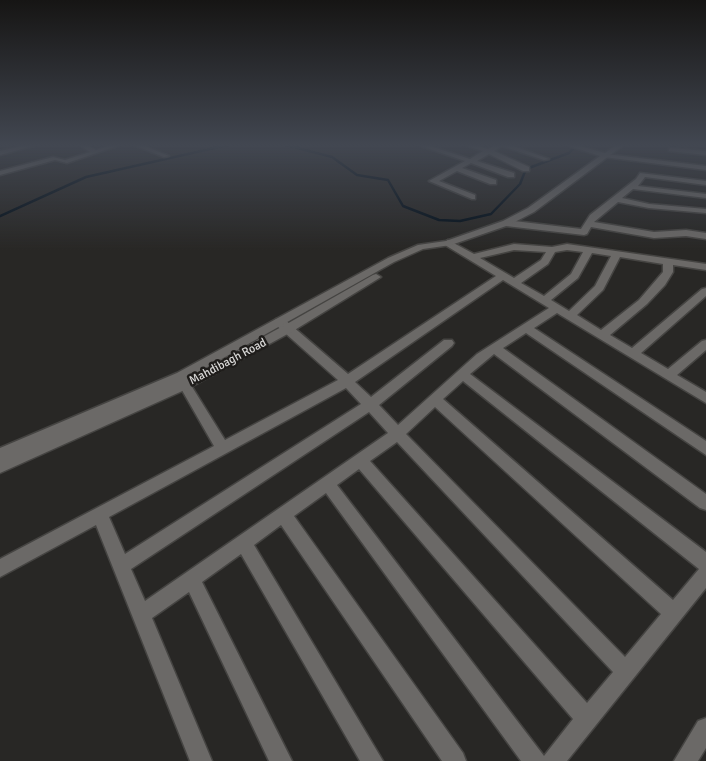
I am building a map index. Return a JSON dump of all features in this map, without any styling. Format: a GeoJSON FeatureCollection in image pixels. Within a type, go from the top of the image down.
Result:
{"type":"FeatureCollection","features":[{"type":"Feature","properties":{"kind":"street"},"geometry":{"type":"LineString","coordinates":[[436,180],[433,181],[472,197]]}},
{"type":"Feature","properties":{"kind":"street"},"geometry":{"type":"LineString","coordinates":[[486,180],[493,182]]}},
{"type":"Feature","properties":{"kind":"street","name":"Mahdibagh Road"},"geometry":{"type":"LineString","coordinates":[[0,455],[181,376],[284,325],[394,267],[429,253],[448,242],[506,224],[520,214],[531,210],[568,180]]}},
{"type":"Feature","properties":{"kind":"street"},"geometry":{"type":"LineString","coordinates":[[506,224],[584,232],[593,217],[639,180]]}},
{"type":"Feature","properties":{"kind":"street"},"geometry":{"type":"LineString","coordinates":[[675,180],[706,183]]}},
{"type":"Feature","properties":{"kind":"street"},"geometry":{"type":"LineString","coordinates":[[631,187],[706,196]]}},
{"type":"Feature","properties":{"kind":"street"},"geometry":{"type":"LineString","coordinates":[[616,199],[649,206],[706,211]]}},
{"type":"Feature","properties":{"kind":"street"},"geometry":{"type":"LineString","coordinates":[[588,224],[654,235],[686,232],[706,236]]}},
{"type":"Feature","properties":{"kind":"street"},"geometry":{"type":"LineString","coordinates":[[448,242],[471,258],[706,398]]}},
{"type":"Feature","properties":{"kind":"street"},"geometry":{"type":"LineString","coordinates":[[471,258],[514,247],[552,250],[567,247],[706,268]]}},
{"type":"Feature","properties":{"kind":"street"},"geometry":{"type":"LineString","coordinates":[[514,283],[545,262],[552,250]]}},
{"type":"Feature","properties":{"kind":"street"},"geometry":{"type":"LineString","coordinates":[[544,301],[575,276],[589,250]]}},
{"type":"Feature","properties":{"kind":"street"},"geometry":{"type":"LineString","coordinates":[[141,615],[397,434],[480,357],[527,328],[564,312],[600,288],[617,254]]}},
{"type":"Feature","properties":{"kind":"street"},"geometry":{"type":"LineString","coordinates":[[602,336],[643,302],[662,283],[668,272],[668,262]]}},
{"type":"Feature","properties":{"kind":"street"},"geometry":{"type":"LineString","coordinates":[[0,568],[347,381],[502,276]]}},
{"type":"Feature","properties":{"kind":"street"},"geometry":{"type":"LineString","coordinates":[[633,354],[706,292]]}},
{"type":"Feature","properties":{"kind":"street","name":"Mahdibagh Road"},"geometry":{"type":"LineString","coordinates":[[0,467],[185,385],[284,325]]}},
{"type":"Feature","properties":{"kind":"street"},"geometry":{"type":"LineString","coordinates":[[284,325],[347,381],[626,672]]}},
{"type":"Feature","properties":{"kind":"street"},"geometry":{"type":"LineString","coordinates":[[527,328],[706,448]]}},
{"type":"Feature","properties":{"kind":"street"},"geometry":{"type":"LineString","coordinates":[[121,566],[370,405],[448,343]]}},
{"type":"Feature","properties":{"kind":"street"},"geometry":{"type":"LineString","coordinates":[[669,375],[706,344]]}},
{"type":"Feature","properties":{"kind":"street"},"geometry":{"type":"LineString","coordinates":[[494,348],[706,503]]}},
{"type":"Feature","properties":{"kind":"street"},"geometry":{"type":"LineString","coordinates":[[462,374],[706,563]]}},
{"type":"Feature","properties":{"kind":"street"},"geometry":{"type":"LineString","coordinates":[[185,385],[223,448]]}},
{"type":"Feature","properties":{"kind":"street"},"geometry":{"type":"LineString","coordinates":[[434,400],[674,614]]}},
{"type":"Feature","properties":{"kind":"street"},"geometry":{"type":"LineString","coordinates":[[360,460],[587,719]]}},
{"type":"Feature","properties":{"kind":"street"},"geometry":{"type":"LineString","coordinates":[[327,483],[535,761]]}},
{"type":"Feature","properties":{"kind":"street"},"geometry":{"type":"LineString","coordinates":[[100,514],[201,761]]}},
{"type":"Feature","properties":{"kind":"street"},"geometry":{"type":"LineString","coordinates":[[283,514],[455,761]]}},
{"type":"Feature","properties":{"kind":"street"},"geometry":{"type":"LineString","coordinates":[[243,542],[372,761]]}},
{"type":"Feature","properties":{"kind":"street"},"geometry":{"type":"LineString","coordinates":[[553,761],[706,574]]}},
{"type":"Feature","properties":{"kind":"street"},"geometry":{"type":"LineString","coordinates":[[192,580],[281,761]]}},
{"type":"Feature","properties":{"kind":"street"},"geometry":{"type":"LineString","coordinates":[[685,761],[706,729]]}},
{"type":"Feature","properties":{"kind":"waterway"},"geometry":{"type":"LineString","coordinates":[[0,216],[80,180]]}},
{"type":"Feature","properties":{"kind":"waterway"},"geometry":{"type":"LineString","coordinates":[[385,180],[388,180],[403,206],[439,220],[460,221],[491,214],[520,184],[522,180]]}}]}
